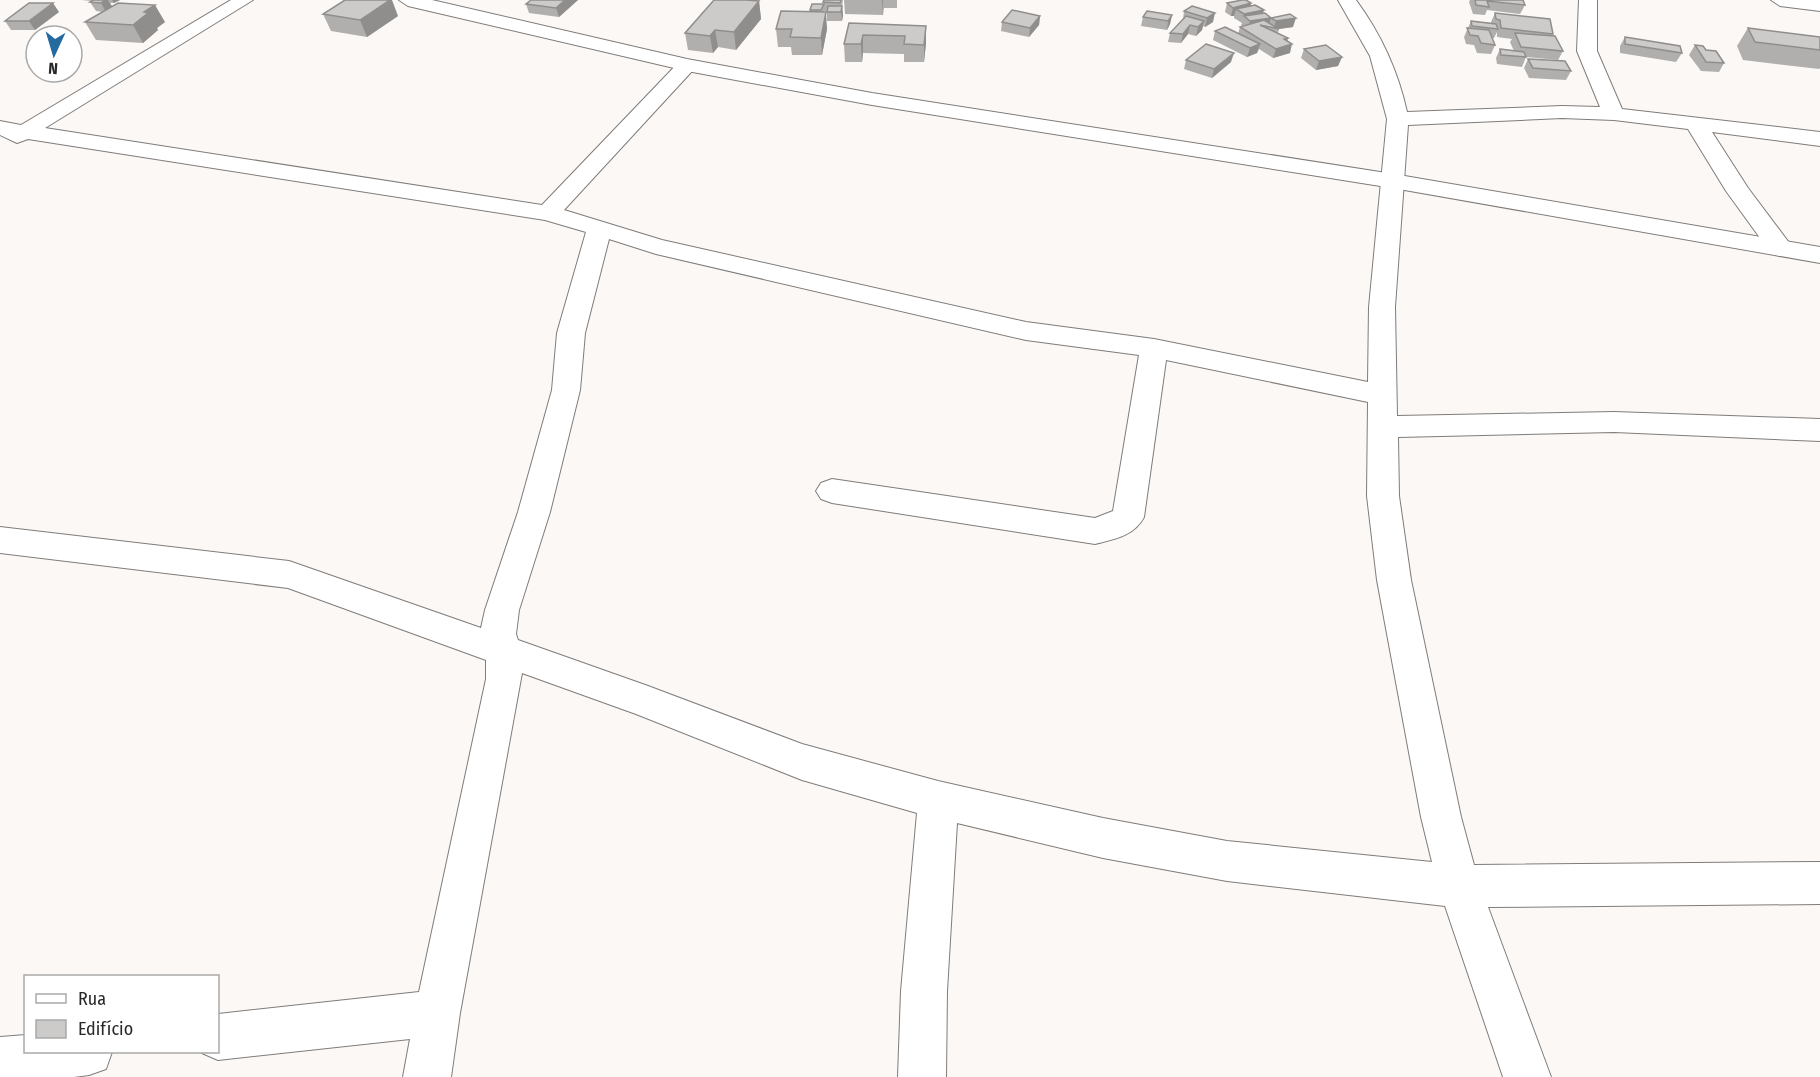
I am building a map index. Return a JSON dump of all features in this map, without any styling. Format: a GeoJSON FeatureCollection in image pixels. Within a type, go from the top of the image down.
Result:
{"type":"FeatureCollection","features":[{"type":"Feature","properties":{"kind":"street"},"geometry":{"type":"LineString","coordinates":[[0,146],[12,130],[244,0]]}},
{"type":"Feature","properties":{"kind":"street"},"geometry":{"type":"LineString","coordinates":[[408,0],[687,65],[1012,123],[1393,181],[1820,255]]}},
{"type":"Feature","properties":{"kind":"street"},"geometry":{"type":"LineString","coordinates":[[1347,0],[1367,27],[1384,62],[1393,90],[1398,119],[1382,307],[1383,496],[1394,580],[1441,817],[1458,886],[1527,1077]]}},
{"type":"Feature","properties":{"kind":"street"},"geometry":{"type":"LineString","coordinates":[[1588,0],[1587,51],[1614,114]]}},
{"type":"Feature","properties":{"kind":"street"},"geometry":{"type":"LineString","coordinates":[[1780,0],[1820,4]]}},
{"type":"Feature","properties":{"kind":"street"},"geometry":{"type":"LineString","coordinates":[[548,213],[687,65]]}},
{"type":"Feature","properties":{"kind":"street"},"geometry":{"type":"LineString","coordinates":[[1398,119],[1540,113],[1614,114],[1820,139]]}},
{"type":"Feature","properties":{"kind":"street"},"geometry":{"type":"LineString","coordinates":[[1694,122],[1738,190],[1780,248]]}},
{"type":"Feature","properties":{"kind":"street"},"geometry":{"type":"LineString","coordinates":[[12,130],[548,213],[656,246],[1026,331],[1154,348],[1236,367],[1383,395]]}},
{"type":"Feature","properties":{"kind":"street"},"geometry":{"type":"LineString","coordinates":[[427,1077],[437,1013],[504,679],[504,653],[498,634],[502,610],[534,512],[566,390],[571,333],[599,229]]}},
{"type":"Feature","properties":{"kind":"street"},"geometry":{"type":"LineString","coordinates":[[832,491],[1095,531],[1114,526],[1128,517],[1154,348]]}},
{"type":"Feature","properties":{"kind":"street"},"geometry":{"type":"LineString","coordinates":[[1382,427],[1614,423],[1820,430]]}},
{"type":"Feature","properties":{"kind":"street"},"geometry":{"type":"LineString","coordinates":[[0,540],[289,575],[504,653],[648,702],[802,762],[938,800],[1103,838],[1227,861],[1458,886],[1820,883]]}},
{"type":"Feature","properties":{"kind":"street"},"geometry":{"type":"LineString","coordinates":[[922,1077],[924,991],[938,800]]}},
{"type":"Feature","properties":{"kind":"street"},"geometry":{"type":"LineString","coordinates":[[219,1037],[437,1013]]}},
{"type":"Feature","properties":{"kind":"street"},"geometry":{"type":"LineString","coordinates":[[0,1061],[79,1053]]}},
{"type":"Feature","properties":{"kind":"building"},"geometry":{"type":"Polygon","coordinates":[[[106,0],[101,3],[90,2],[106,0]]]}},
{"type":"Feature","properties":{"kind":"building"},"geometry":{"type":"Polygon","coordinates":[[[345,0],[390,0],[360,20],[323,14],[345,0]]]}},
{"type":"Feature","properties":{"kind":"building"},"geometry":{"type":"Polygon","coordinates":[[[531,0],[565,0],[556,8],[526,4],[531,0]]]}},
{"type":"Feature","properties":{"kind":"building"},"geometry":{"type":"Polygon","coordinates":[[[714,0],[759,1],[734,32],[715,30],[710,36],[685,33],[714,0]]]}},
{"type":"Feature","properties":{"kind":"building"},"geometry":{"type":"Polygon","coordinates":[[[824,0],[841,0],[840,3],[823,2],[824,0]]]}},
{"type":"Feature","properties":{"kind":"building"},"geometry":{"type":"Polygon","coordinates":[[[1242,0],[1251,3],[1233,8],[1227,3],[1242,0]]]}},
{"type":"Feature","properties":{"kind":"building"},"geometry":{"type":"Polygon","coordinates":[[[1475,0],[1523,0],[1525,5],[1487,1],[1489,7],[1476,5],[1475,0]]]}},
{"type":"Feature","properties":{"kind":"building"},"geometry":{"type":"Polygon","coordinates":[[[29,3],[53,3],[29,21],[5,21],[29,3]]]}},
{"type":"Feature","properties":{"kind":"building"},"geometry":{"type":"Polygon","coordinates":[[[118,3],[155,5],[144,12],[148,13],[133,25],[85,22],[118,3]]]}},
{"type":"Feature","properties":{"kind":"building"},"geometry":{"type":"Polygon","coordinates":[[[812,4],[824,4],[821,10],[810,10],[812,4]]]}},
{"type":"Feature","properties":{"kind":"building"},"geometry":{"type":"Polygon","coordinates":[[[1255,5],[1264,10],[1244,14],[1236,9],[1255,5]]]}},
{"type":"Feature","properties":{"kind":"building"},"geometry":{"type":"Polygon","coordinates":[[[828,6],[842,6],[841,12],[827,12],[828,6]]]}},
{"type":"Feature","properties":{"kind":"building"},"geometry":{"type":"Polygon","coordinates":[[[1192,6],[1215,13],[1207,18],[1184,11],[1192,6]]]}},
{"type":"Feature","properties":{"kind":"building"},"geometry":{"type":"Polygon","coordinates":[[[1012,10],[1040,16],[1030,28],[1002,22],[1012,10]]]}},
{"type":"Feature","properties":{"kind":"building"},"geometry":{"type":"Polygon","coordinates":[[[781,11],[826,12],[821,38],[790,37],[792,29],[776,29],[781,11]]]}},
{"type":"Feature","properties":{"kind":"building"},"geometry":{"type":"Polygon","coordinates":[[[1147,11],[1172,15],[1168,21],[1143,17],[1147,11]]]}},
{"type":"Feature","properties":{"kind":"building"},"geometry":{"type":"Polygon","coordinates":[[[1265,13],[1271,18],[1250,21],[1244,16],[1265,13]]]}},
{"type":"Feature","properties":{"kind":"building"},"geometry":{"type":"Polygon","coordinates":[[[1495,13],[1550,19],[1553,34],[1501,28],[1500,20],[1496,19],[1495,13]]]}},
{"type":"Feature","properties":{"kind":"building"},"geometry":{"type":"Polygon","coordinates":[[[1290,14],[1296,18],[1276,21],[1271,18],[1290,14]]]}},
{"type":"Feature","properties":{"kind":"building"},"geometry":{"type":"Polygon","coordinates":[[[1186,16],[1204,21],[1198,27],[1190,25],[1183,34],[1170,33],[1186,16]]]}},
{"type":"Feature","properties":{"kind":"building"},"geometry":{"type":"Polygon","coordinates":[[[1264,20],[1279,29],[1260,25],[1288,38],[1284,39],[1292,44],[1276,49],[1240,27],[1264,20]]]}},
{"type":"Feature","properties":{"kind":"building"},"geometry":{"type":"Polygon","coordinates":[[[1471,21],[1496,24],[1498,29],[1472,26],[1471,21]]]}},
{"type":"Feature","properties":{"kind":"building"},"geometry":{"type":"Polygon","coordinates":[[[849,23],[926,26],[924,45],[904,44],[905,36],[863,35],[861,44],[844,44],[849,23]]]}},
{"type":"Feature","properties":{"kind":"building"},"geometry":{"type":"Polygon","coordinates":[[[1225,27],[1260,44],[1250,48],[1215,31],[1225,27]]]}},
{"type":"Feature","properties":{"kind":"building"},"geometry":{"type":"Polygon","coordinates":[[[1467,28],[1489,30],[1495,45],[1481,43],[1478,36],[1470,35],[1467,28]]]}},
{"type":"Feature","properties":{"kind":"building"},"geometry":{"type":"Polygon","coordinates":[[[1748,28],[1820,37],[1820,50],[1755,42],[1748,28]]]}},
{"type":"Feature","properties":{"kind":"building"},"geometry":{"type":"Polygon","coordinates":[[[1515,33],[1555,36],[1563,51],[1521,47],[1515,33]]]}},
{"type":"Feature","properties":{"kind":"building"},"geometry":{"type":"Polygon","coordinates":[[[1625,37],[1680,46],[1682,53],[1625,44],[1625,37]]]}},
{"type":"Feature","properties":{"kind":"building"},"geometry":{"type":"Polygon","coordinates":[[[1206,44],[1234,53],[1214,69],[1186,60],[1206,44]]]}},
{"type":"Feature","properties":{"kind":"building"},"geometry":{"type":"Polygon","coordinates":[[[1326,45],[1342,57],[1319,61],[1304,49],[1326,45]]]}},
{"type":"Feature","properties":{"kind":"building"},"geometry":{"type":"Polygon","coordinates":[[[1695,45],[1716,51],[1724,63],[1706,62],[1695,45]]]}},
{"type":"Feature","properties":{"kind":"building"},"geometry":{"type":"Polygon","coordinates":[[[1500,49],[1524,52],[1526,57],[1501,55],[1500,49]]]}},
{"type":"Feature","properties":{"kind":"building"},"geometry":{"type":"Polygon","coordinates":[[[1528,59],[1565,61],[1571,71],[1533,68],[1528,59]]]}}]}
